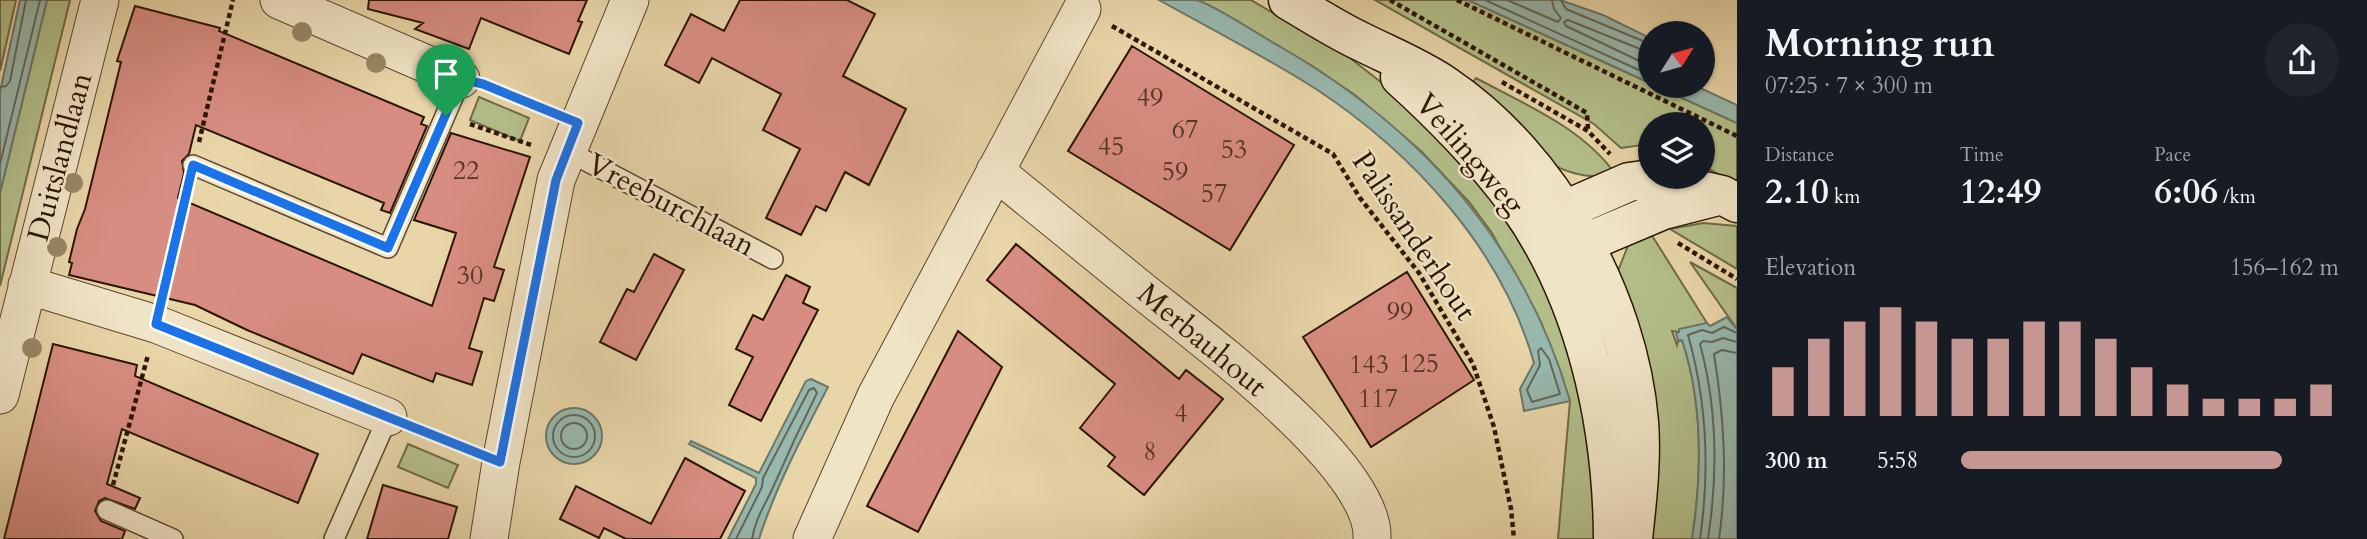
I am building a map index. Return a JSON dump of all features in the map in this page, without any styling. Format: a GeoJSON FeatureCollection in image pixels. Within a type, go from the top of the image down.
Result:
{"type":"FeatureCollection","features":[{"type":"Feature","properties":{"kind":"main road","name":"Veilingweg"},"geometry":{"type":"LineString","coordinates":[[1288,0],[1447,87],[1504,135],[1565,210],[1585,243]]}},
{"type":"Feature","properties":{"kind":"main road","name":"Veilingweg"},"geometry":{"type":"LineString","coordinates":[[1359,41],[1423,98],[1495,177],[1516,202],[1543,244],[1585,243],[1663,210],[1730,199]]}},
{"type":"Feature","properties":{"kind":"main road","name":"Veilingweg"},"geometry":{"type":"LineString","coordinates":[[1565,210],[1629,182],[1651,179],[1730,199]]}},
{"type":"Feature","properties":{"kind":"main road"},"geometry":{"type":"LineString","coordinates":[[1565,210],[1543,244],[1578,323],[1594,372],[1605,427],[1612,489],[1613,539]]}},
{"type":"Feature","properties":{"kind":"main road"},"geometry":{"type":"LineString","coordinates":[[1585,243],[1616,317],[1630,362],[1639,423],[1639,489],[1633,539]]}},
{"type":"Feature","properties":{"kind":"street","name":"Duitslandlaan"},"geometry":{"type":"LineString","coordinates":[[0,395],[100,0]]}},
{"type":"Feature","properties":{"kind":"street"},"geometry":{"type":"LineString","coordinates":[[279,0],[461,79]]}},
{"type":"Feature","properties":{"kind":"street","name":"Vreeburchlaan"},"geometry":{"type":"LineString","coordinates":[[489,539],[500,462],[556,180],[630,0]]}},
{"type":"Feature","properties":{"kind":"street"},"geometry":{"type":"LineString","coordinates":[[812,539],[876,396],[1082,9]]}},
{"type":"Feature","properties":{"kind":"street","name":"Merbauhout"},"geometry":{"type":"LineString","coordinates":[[995,170],[1261,386],[1336,464],[1361,496],[1373,531],[1372,539]]}},
{"type":"Feature","properties":{"kind":"street"},"geometry":{"type":"LineString","coordinates":[[27,285],[156,324],[388,417]]}},
{"type":"Feature","properties":{"kind":"lane"},"geometry":{"type":"LineString","coordinates":[[193,165],[388,248],[461,79]]}},
{"type":"Feature","properties":{"kind":"lane","name":"Vreeburchlaan"},"geometry":{"type":"LineString","coordinates":[[571,144],[773,259]]}},
{"type":"Feature","properties":{"kind":"lane"},"geometry":{"type":"LineString","coordinates":[[334,539],[388,417]]}},
{"type":"Feature","properties":{"kind":"lane"},"geometry":{"type":"LineString","coordinates":[[107,510],[173,539]]}},
{"type":"Feature","properties":{"kind":"path"},"geometry":{"type":"LineString","coordinates":[[107,510],[156,324],[233,0]]}},
{"type":"Feature","properties":{"kind":"path"},"geometry":{"type":"LineString","coordinates":[[1390,0],[1587,113],[1588,131]]}},
{"type":"Feature","properties":{"kind":"path"},"geometry":{"type":"LineString","coordinates":[[1457,0],[1737,136]]}},
{"type":"Feature","properties":{"kind":"path","name":"Palissanderhout"},"geometry":{"type":"LineString","coordinates":[[1082,9],[1333,154],[1360,198],[1419,272],[1473,365],[1494,427],[1511,509],[1514,539]]}},
{"type":"Feature","properties":{"kind":"path"},"geometry":{"type":"LineString","coordinates":[[461,79],[483,84],[571,144]]}},
{"type":"Feature","properties":{"kind":"path"},"geometry":{"type":"LineString","coordinates":[[446,116],[571,144]]}},
{"type":"Feature","properties":{"kind":"path"},"geometry":{"type":"LineString","coordinates":[[1668,236],[1737,279]]}},
{"type":"Feature","properties":{"kind":"path"},"geometry":{"type":"LineString","coordinates":[[388,417],[500,462]]}},
{"type":"Feature","properties":{"kind":"green space"},"geometry":{"type":"Polygon","coordinates":[[[0,0],[16,0],[0,71],[0,0]]]}},
{"type":"Feature","properties":{"kind":"green space"},"geometry":{"type":"Polygon","coordinates":[[[47,0],[70,0],[0,286],[0,193],[47,0]]]}},
{"type":"Feature","properties":{"kind":"green space"},"geometry":{"type":"Polygon","coordinates":[[[1197,0],[1251,0],[1350,58],[1395,93],[1493,192],[1575,337],[1601,539],[1558,539],[1570,401],[1541,322],[1492,233],[1469,202],[1421,151],[1355,95],[1311,65],[1197,0]]]}},
{"type":"Feature","properties":{"kind":"green space"},"geometry":{"type":"Polygon","coordinates":[[[1375,0],[1468,0],[1638,78],[1638,98],[1682,98],[1713,112],[1638,112],[1638,146],[1621,148],[1594,124],[1375,0]]]}},
{"type":"Feature","properties":{"kind":"green space"},"geometry":{"type":"Polygon","coordinates":[[[1476,78],[1534,108],[1570,131],[1603,158],[1616,175],[1592,176],[1551,164],[1517,138],[1468,89],[1476,78]]]}},
{"type":"Feature","properties":{"kind":"green space"},"geometry":{"type":"Polygon","coordinates":[[[479,97],[529,118],[520,141],[470,120],[479,97]]]}},
{"type":"Feature","properties":{"kind":"green space"},"geometry":{"type":"Polygon","coordinates":[[[1715,113],[1737,123],[1737,184],[1715,172],[1715,113]]]}},
{"type":"Feature","properties":{"kind":"green space"},"geometry":{"type":"Polygon","coordinates":[[[1703,223],[1737,226],[1737,269],[1670,229],[1703,223]]]}},
{"type":"Feature","properties":{"kind":"green space"},"geometry":{"type":"Polygon","coordinates":[[[1646,226],[1707,323],[1679,332],[1672,331],[1677,345],[1678,341],[1682,340],[1697,414],[1698,489],[1692,539],[1644,539],[1618,271],[1629,243],[1646,226]]]}},
{"type":"Feature","properties":{"kind":"green space"},"geometry":{"type":"Polygon","coordinates":[[[1690,262],[1737,288],[1737,329],[1690,262]]]}},
{"type":"Feature","properties":{"kind":"green space"},"geometry":{"type":"Polygon","coordinates":[[[408,444],[458,465],[448,488],[398,467],[408,444]]]}},
{"type":"Feature","properties":{"kind":"water"},"geometry":{"type":"Polygon","coordinates":[[[20,0],[47,0],[0,193],[0,92],[20,0]]]}},
{"type":"Feature","properties":{"kind":"water"},"geometry":{"type":"Polygon","coordinates":[[[1159,0],[1196,0],[1225,14],[1330,78],[1378,114],[1421,152],[1460,195],[1495,240],[1525,290],[1550,343],[1570,401],[1524,411],[1520,389],[1534,363],[1519,321],[1500,281],[1477,243],[1419,174],[1352,114],[1316,89],[1159,0]]]}},
{"type":"Feature","properties":{"kind":"water"},"geometry":{"type":"Polygon","coordinates":[[[1468,0],[1560,0],[1603,15],[1638,32],[1638,78],[1468,0]]]}},
{"type":"Feature","properties":{"kind":"water"},"geometry":{"type":"Polygon","coordinates":[[[1715,95],[1737,105],[1737,123],[1682,98],[1715,98],[1715,95]]]}},
{"type":"Feature","properties":{"kind":"water"},"geometry":{"type":"Polygon","coordinates":[[[1727,317],[1737,329],[1737,539],[1692,539],[1698,489],[1699,439],[1689,364],[1682,340],[1678,341],[1676,333],[1679,329],[1707,323],[1710,326],[1727,317]]]}},
{"type":"Feature","properties":{"kind":"water"},"geometry":{"type":"Polygon","coordinates":[[[811,379],[828,387],[781,481],[759,539],[728,539],[756,484],[756,478],[689,444],[691,441],[759,473],[806,381],[811,379]]]}},
{"type":"Feature","properties":{"kind":"water"},"geometry":{"type":"Polygon","coordinates":[[[568,408],[580,408],[590,412],[598,420],[602,436],[598,452],[590,460],[580,464],[568,464],[558,460],[550,452],[546,442],[546,430],[550,420],[558,412],[568,408]]]}},
{"type":"Feature","properties":{"kind":"building"},"geometry":{"type":"Polygon","coordinates":[[[369,0],[587,0],[578,21],[582,22],[569,54],[481,18],[469,49],[415,29],[423,23],[368,9],[369,0]]]}},
{"type":"Feature","properties":{"kind":"building"},"geometry":{"type":"Polygon","coordinates":[[[740,0],[847,0],[875,14],[843,76],[906,109],[869,185],[845,172],[826,211],[816,206],[801,235],[766,218],[800,149],[763,130],[781,94],[712,58],[699,83],[665,65],[691,14],[724,31],[740,0]]]}},
{"type":"Feature","properties":{"kind":"building"},"geometry":{"type":"Polygon","coordinates":[[[135,6],[220,28],[219,31],[424,117],[421,124],[427,126],[390,213],[381,210],[384,203],[196,125],[189,154],[182,161],[184,173],[178,198],[432,306],[456,233],[414,220],[451,133],[530,157],[494,267],[504,270],[494,301],[484,298],[469,348],[482,352],[472,385],[436,373],[433,382],[362,354],[353,374],[195,305],[69,275],[72,263],[69,262],[77,229],[85,209],[121,62],[117,61],[135,6]]]}},
{"type":"Feature","properties":{"kind":"building"},"geometry":{"type":"Polygon","coordinates":[[[1132,46],[1294,145],[1230,250],[1068,151],[1132,46]]]}},
{"type":"Feature","properties":{"kind":"building"},"geometry":{"type":"Polygon","coordinates":[[[1016,244],[1179,379],[1186,370],[1223,399],[1144,495],[1108,466],[1115,457],[1080,428],[1115,384],[987,280],[1016,244]]]}},
{"type":"Feature","properties":{"kind":"building"},"geometry":{"type":"Polygon","coordinates":[[[654,254],[684,270],[636,360],[600,342],[627,289],[634,292],[654,254]]]}},
{"type":"Feature","properties":{"kind":"building"},"geometry":{"type":"Polygon","coordinates":[[[1407,272],[1474,380],[1371,447],[1303,337],[1407,272]]]}},
{"type":"Feature","properties":{"kind":"building"},"geometry":{"type":"Polygon","coordinates":[[[786,275],[810,287],[803,303],[818,310],[761,421],[729,405],[753,357],[736,349],[753,315],[763,320],[786,275]]]}},
{"type":"Feature","properties":{"kind":"building"},"geometry":{"type":"Polygon","coordinates":[[[958,331],[1002,367],[918,532],[867,506],[958,331]]]}},
{"type":"Feature","properties":{"kind":"building"},"geometry":{"type":"Polygon","coordinates":[[[53,344],[137,365],[135,376],[318,454],[298,503],[122,429],[107,484],[140,498],[135,509],[105,498],[99,501],[95,511],[101,521],[125,531],[122,539],[4,539],[53,344]]]}},
{"type":"Feature","properties":{"kind":"building"},"geometry":{"type":"Polygon","coordinates":[[[685,458],[745,491],[720,539],[626,539],[604,528],[599,538],[560,519],[576,486],[651,524],[685,458]]]}},
{"type":"Feature","properties":{"kind":"building"},"geometry":{"type":"Polygon","coordinates":[[[383,485],[457,507],[448,539],[367,539],[383,485]]]}},
{"type":"Feature","properties":{"kind":"route"},"geometry":{"type":"LineString","coordinates":[[461,79],[483,84],[578,123],[556,180],[500,462],[156,324],[193,165],[388,248],[446,116],[461,79]]}}]}
